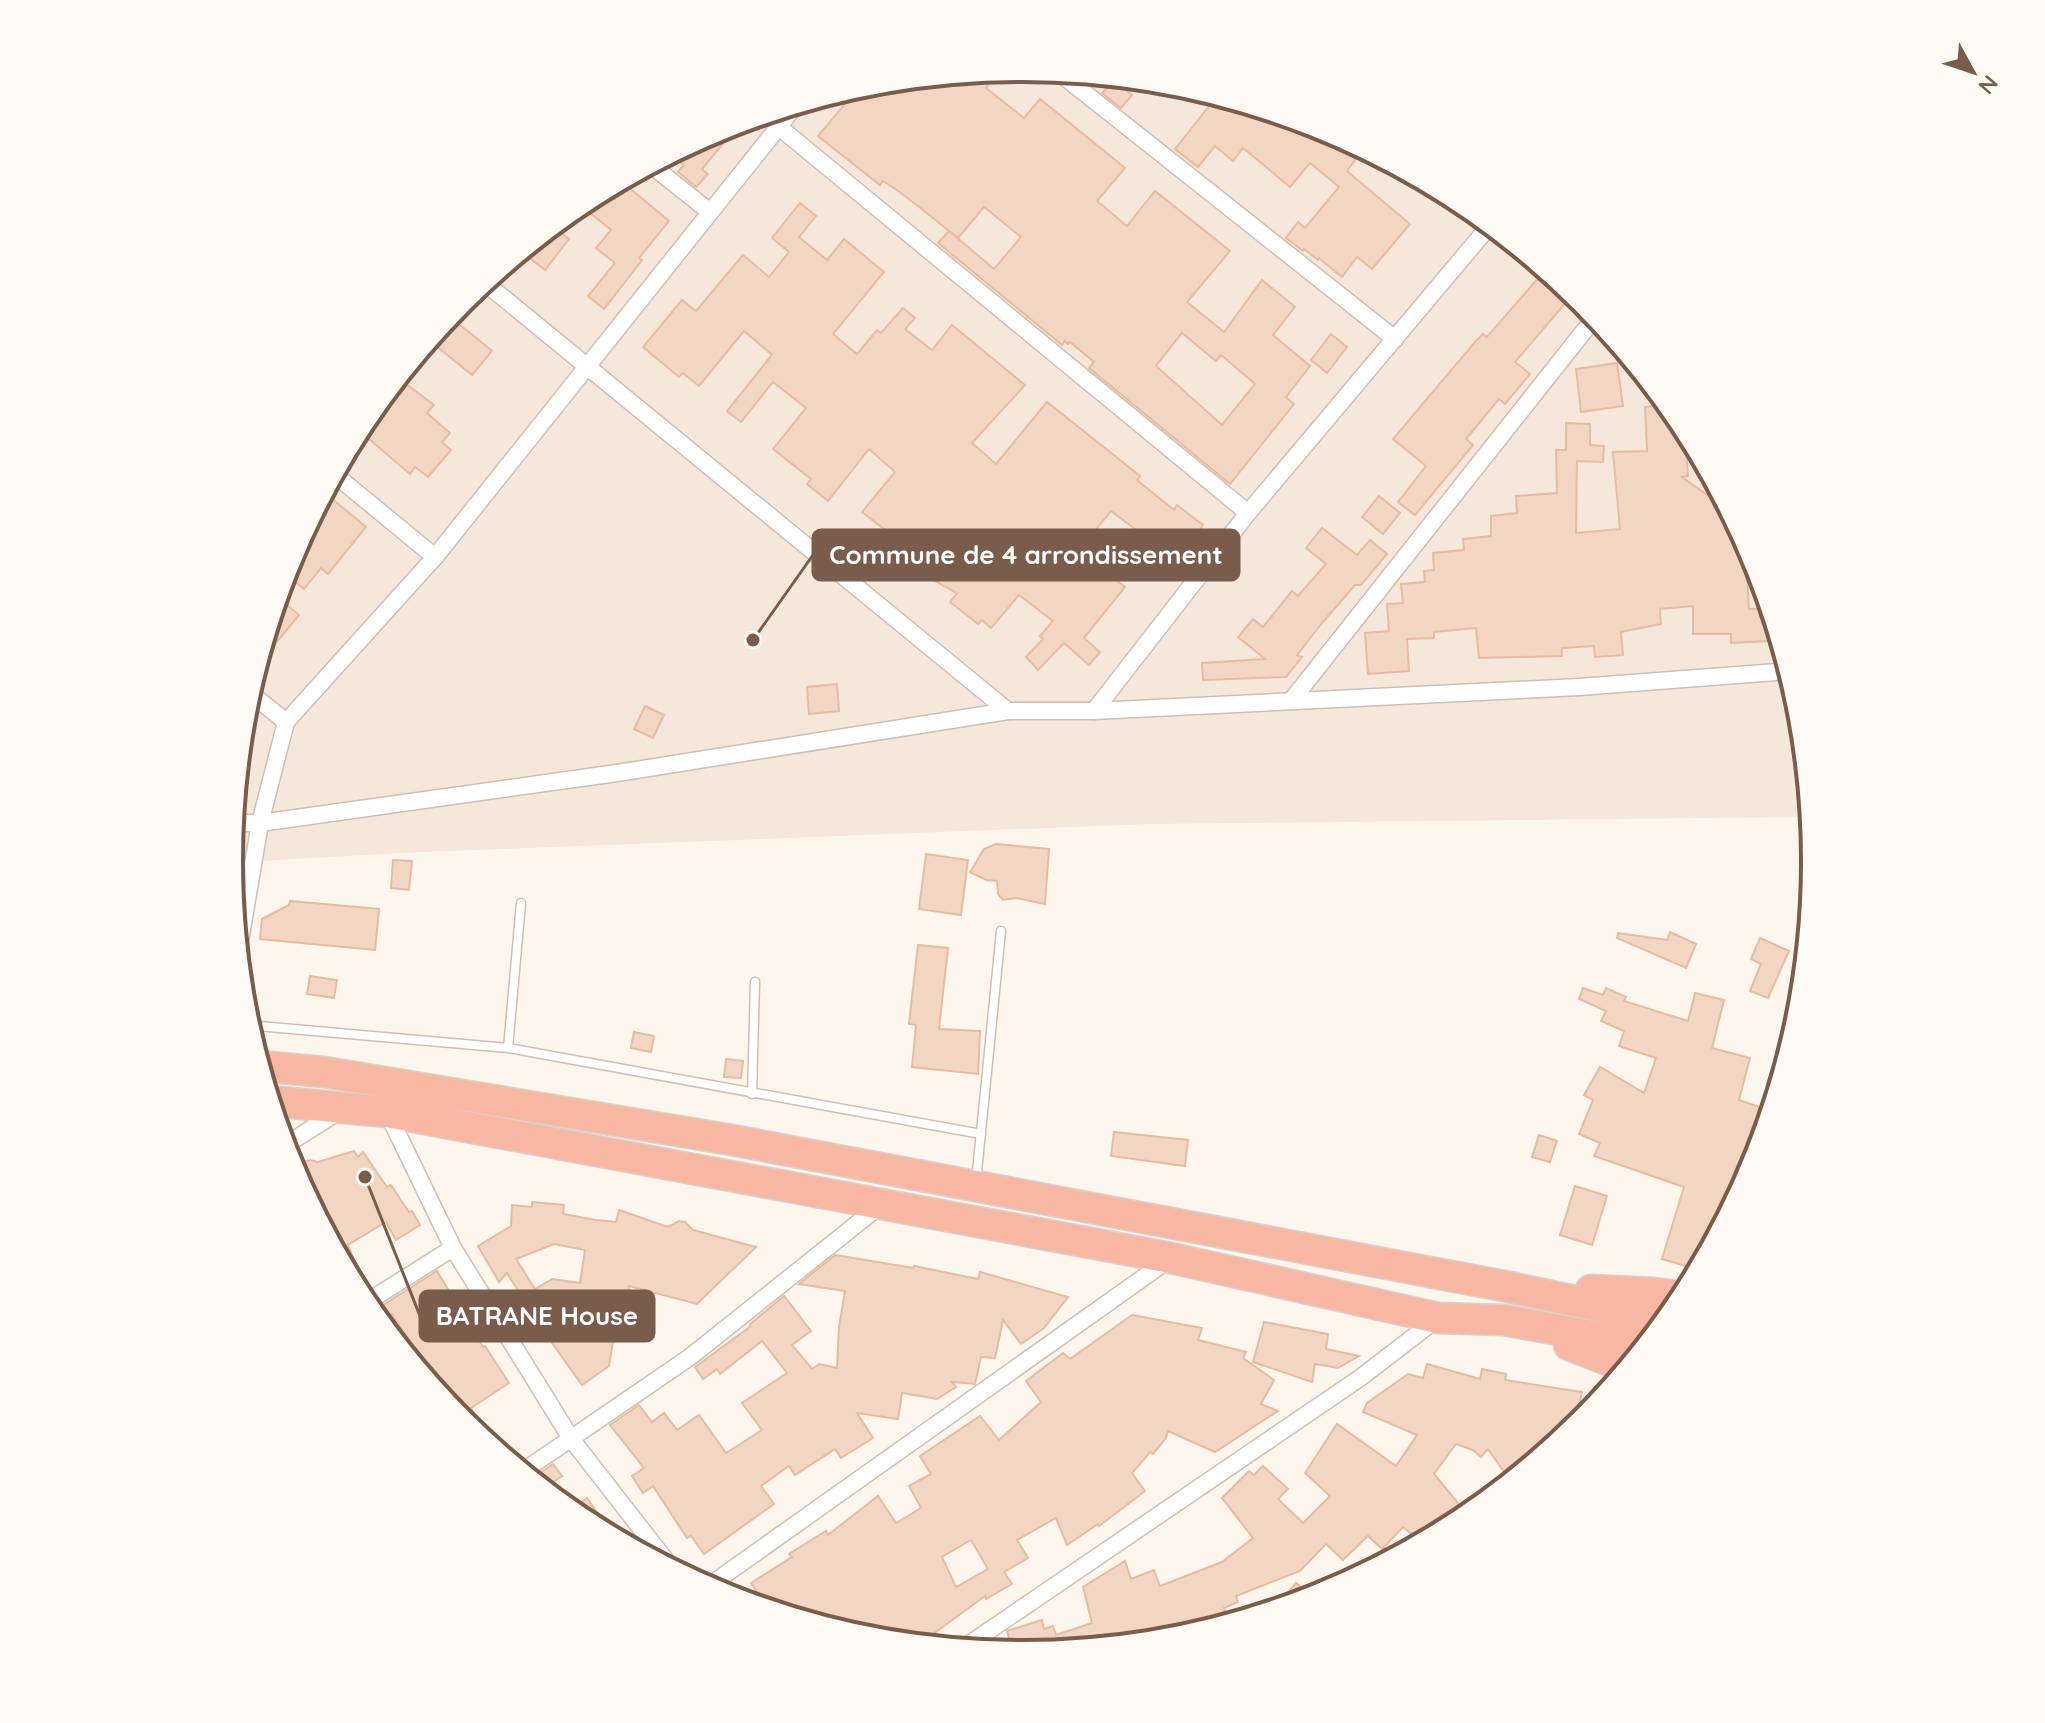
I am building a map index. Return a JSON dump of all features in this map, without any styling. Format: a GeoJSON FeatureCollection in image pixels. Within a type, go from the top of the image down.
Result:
{"type":"FeatureCollection","features":[{"type":"Feature","properties":{"kind":"highway"},"geometry":{"type":"LineString","coordinates":[[271,1067],[324,1072],[701,1135],[976,1186],[1509,1287],[1649,1326]]}},
{"type":"Feature","properties":{"kind":"highway"},"geometry":{"type":"LineString","coordinates":[[281,1102],[387,1112],[882,1204],[1171,1258],[1438,1318],[1647,1327]]}},
{"type":"Feature","properties":{"kind":"highway"},"geometry":{"type":"LineString","coordinates":[[1509,1287],[1671,1295]]}},
{"type":"Feature","properties":{"kind":"highway"},"geometry":{"type":"LineString","coordinates":[[1504,1320],[1618,1364]]}},
{"type":"Feature","properties":{"kind":"street"},"geometry":{"type":"LineString","coordinates":[[1073,84],[1395,339]]}},
{"type":"Feature","properties":{"kind":"street"},"geometry":{"type":"LineString","coordinates":[[245,912],[260,823],[286,722],[435,557],[785,119]]}},
{"type":"Feature","properties":{"kind":"street"},"geometry":{"type":"LineString","coordinates":[[779,127],[1248,513]]}},
{"type":"Feature","properties":{"kind":"street"},"geometry":{"type":"LineString","coordinates":[[660,172],[710,212]]}},
{"type":"Feature","properties":{"kind":"street"},"geometry":{"type":"LineString","coordinates":[[1094,711],[1248,513],[1483,233]]}},
{"type":"Feature","properties":{"kind":"street"},"geometry":{"type":"LineString","coordinates":[[493,289],[1008,711]]}},
{"type":"Feature","properties":{"kind":"street"},"geometry":{"type":"LineString","coordinates":[[1291,701],[1588,326]]}},
{"type":"Feature","properties":{"kind":"street"},"geometry":{"type":"LineString","coordinates":[[342,481],[435,557]]}},
{"type":"Feature","properties":{"kind":"street"},"geometry":{"type":"LineString","coordinates":[[245,823],[617,773],[1008,711],[1094,711],[1579,687],[1778,672]]}},
{"type":"Feature","properties":{"kind":"street"},"geometry":{"type":"LineString","coordinates":[[260,701],[286,722]]}},
{"type":"Feature","properties":{"kind":"street"},"geometry":{"type":"LineString","coordinates":[[294,1139],[342,1109]]}},
{"type":"Feature","properties":{"kind":"street"},"geometry":{"type":"LineString","coordinates":[[387,1112],[453,1248],[572,1440],[658,1550]]}},
{"type":"Feature","properties":{"kind":"street"},"geometry":{"type":"LineString","coordinates":[[531,1466],[690,1357],[882,1204]]}},
{"type":"Feature","properties":{"kind":"street"},"geometry":{"type":"LineString","coordinates":[[375,1297],[453,1248]]}},
{"type":"Feature","properties":{"kind":"street"},"geometry":{"type":"LineString","coordinates":[[718,1579],[1171,1258]]}},
{"type":"Feature","properties":{"kind":"street"},"geometry":{"type":"LineString","coordinates":[[976,1639],[1360,1378],[1438,1318]]}},
{"type":"Feature","properties":{"kind":"lane"},"geometry":{"type":"LineString","coordinates":[[508,1048],[521,903]]}},
{"type":"Feature","properties":{"kind":"lane"},"geometry":{"type":"LineString","coordinates":[[976,1186],[1001,931]]}},
{"type":"Feature","properties":{"kind":"lane"},"geometry":{"type":"LineString","coordinates":[[752,1094],[755,982]]}},
{"type":"Feature","properties":{"kind":"lane"},"geometry":{"type":"LineString","coordinates":[[261,1026],[508,1048],[981,1134]]}},
{"type":"Feature","properties":{"kind":"shaded area"},"geometry":{"type":"Polygon","coordinates":[[[1022,82],[1124,89],[1175,97],[1273,123],[1321,141],[1412,186],[1456,213],[1536,275],[1574,310],[1609,348],[1671,428],[1722,517],[1743,563],[1761,611],[1787,709],[1800,817],[1150,824],[399,853],[243,862],[245,811],[258,709],[284,611],[302,563],[347,472],[404,387],[471,310],[509,275],[589,213],[678,162],[772,123],[870,97],[921,89],[1022,82]]]}},
{"type":"Feature","properties":{"kind":"building"},"geometry":{"type":"Polygon","coordinates":[[[989,83],[986,88],[1024,118],[1040,99],[1125,168],[1097,201],[1127,226],[1155,191],[1230,251],[1187,302],[1224,332],[1262,280],[1295,307],[1273,335],[1310,366],[1286,397],[1294,404],[1230,484],[1089,368],[1094,362],[1070,342],[1065,341],[1062,345],[938,243],[949,231],[994,269],[1021,237],[984,207],[958,238],[894,188],[883,181],[880,185],[818,136],[846,103],[870,97],[989,83]],[[1182,333],[1156,366],[1222,425],[1255,384],[1221,355],[1216,361],[1182,333]]]}},
{"type":"Feature","properties":{"kind":"building"},"geometry":{"type":"Polygon","coordinates":[[[1107,87],[1125,89],[1132,95],[1121,108],[1102,93],[1107,87]]]}},
{"type":"Feature","properties":{"kind":"building"},"geometry":{"type":"Polygon","coordinates":[[[1210,105],[1273,123],[1357,157],[1347,171],[1410,224],[1372,269],[1357,257],[1342,277],[1319,258],[1286,238],[1298,222],[1305,228],[1339,187],[1310,163],[1290,187],[1243,148],[1233,161],[1215,146],[1198,167],[1175,149],[1210,105]]]}},
{"type":"Feature","properties":{"kind":"building"},"geometry":{"type":"Polygon","coordinates":[[[726,140],[702,169],[708,174],[696,187],[678,172],[684,165],[679,161],[726,140]]]}},
{"type":"Feature","properties":{"kind":"building"},"geometry":{"type":"Polygon","coordinates":[[[630,188],[669,221],[604,309],[588,296],[615,263],[596,248],[611,230],[590,213],[630,188]]]}},
{"type":"Feature","properties":{"kind":"building"},"geometry":{"type":"Polygon","coordinates":[[[800,203],[816,216],[799,237],[827,260],[844,239],[884,272],[833,334],[857,354],[877,330],[881,333],[903,308],[915,318],[905,329],[932,350],[952,325],[1025,385],[972,443],[996,464],[1047,402],[1140,476],[1137,480],[1174,510],[1177,505],[1203,525],[1180,554],[1152,532],[1147,538],[1111,511],[1087,540],[1120,567],[1112,577],[1125,587],[1084,638],[1100,652],[1089,665],[1064,643],[1038,670],[1026,657],[1043,639],[1040,636],[1053,621],[1019,595],[991,628],[982,620],[978,624],[950,602],[957,593],[906,565],[901,570],[888,560],[901,542],[862,512],[895,472],[869,449],[828,501],[807,484],[811,479],[773,449],[806,408],[773,382],[741,422],[727,411],[772,355],[744,331],[699,386],[683,373],[679,377],[643,347],[682,300],[696,311],[743,255],[769,277],[789,252],[772,238],[800,203]]]}},
{"type":"Feature","properties":{"kind":"building"},"geometry":{"type":"Polygon","coordinates":[[[562,233],[569,239],[545,270],[531,259],[562,233]]]}},
{"type":"Feature","properties":{"kind":"building"},"geometry":{"type":"Polygon","coordinates":[[[1539,277],[1566,303],[1515,362],[1530,374],[1505,404],[1499,399],[1466,439],[1473,445],[1415,515],[1398,502],[1426,466],[1393,439],[1475,342],[1483,334],[1487,337],[1539,277]]]}},
{"type":"Feature","properties":{"kind":"building"},"geometry":{"type":"Polygon","coordinates":[[[458,324],[492,351],[472,375],[437,347],[458,324]]]}},
{"type":"Feature","properties":{"kind":"building"},"geometry":{"type":"Polygon","coordinates":[[[1331,334],[1347,347],[1327,373],[1311,360],[1331,334]]]}},
{"type":"Feature","properties":{"kind":"building"},"geometry":{"type":"Polygon","coordinates":[[[1617,363],[1623,406],[1581,412],[1576,369],[1617,363]]]}},
{"type":"Feature","properties":{"kind":"building"},"geometry":{"type":"Polygon","coordinates":[[[406,384],[434,405],[427,413],[450,433],[442,442],[451,450],[428,477],[415,467],[410,474],[368,438],[406,384]]]}},
{"type":"Feature","properties":{"kind":"building"},"geometry":{"type":"Polygon","coordinates":[[[1655,406],[1686,453],[1688,476],[1682,477],[1712,498],[1722,517],[1747,574],[1749,609],[1760,608],[1770,641],[1731,643],[1731,634],[1693,634],[1693,606],[1660,609],[1661,624],[1621,632],[1623,655],[1595,657],[1594,646],[1562,648],[1562,656],[1479,658],[1476,628],[1434,632],[1434,638],[1407,639],[1409,671],[1368,674],[1365,633],[1389,631],[1387,604],[1403,603],[1401,584],[1425,582],[1424,571],[1434,570],[1433,553],[1464,550],[1463,539],[1491,536],[1491,516],[1517,513],[1516,496],[1557,493],[1556,450],[1566,450],[1566,423],[1590,424],[1590,445],[1604,446],[1603,462],[1577,461],[1576,533],[1620,529],[1613,452],[1647,451],[1645,407],[1655,406]]]}},
{"type":"Feature","properties":{"kind":"building"},"geometry":{"type":"Polygon","coordinates":[[[1379,496],[1400,513],[1383,534],[1362,517],[1379,496]]]}},
{"type":"Feature","properties":{"kind":"building"},"geometry":{"type":"Polygon","coordinates":[[[333,499],[366,527],[328,574],[321,568],[304,589],[295,581],[333,499]]]}},
{"type":"Feature","properties":{"kind":"building"},"geometry":{"type":"Polygon","coordinates":[[[1322,528],[1357,555],[1370,540],[1387,554],[1322,623],[1297,655],[1302,657],[1286,677],[1203,680],[1202,663],[1265,659],[1238,637],[1253,619],[1263,627],[1292,591],[1298,596],[1326,564],[1306,548],[1322,528]]]}},
{"type":"Feature","properties":{"kind":"building"},"geometry":{"type":"Polygon","coordinates":[[[286,604],[299,615],[274,645],[286,604]]]}},
{"type":"Feature","properties":{"kind":"building"},"geometry":{"type":"Polygon","coordinates":[[[837,684],[839,711],[809,714],[807,687],[837,684]]]}},
{"type":"Feature","properties":{"kind":"building"},"geometry":{"type":"Polygon","coordinates":[[[645,706],[664,715],[653,738],[634,729],[645,706]]]}},
{"type":"Feature","properties":{"kind":"building"},"geometry":{"type":"Polygon","coordinates":[[[996,844],[1049,849],[1045,904],[1016,898],[1003,900],[998,894],[997,881],[986,880],[970,872],[984,849],[996,844]]]}},
{"type":"Feature","properties":{"kind":"building"},"geometry":{"type":"Polygon","coordinates":[[[926,854],[968,860],[961,915],[919,909],[926,854]]]}},
{"type":"Feature","properties":{"kind":"building"},"geometry":{"type":"Polygon","coordinates":[[[393,860],[412,861],[409,890],[391,888],[393,860]]]}},
{"type":"Feature","properties":{"kind":"building"},"geometry":{"type":"Polygon","coordinates":[[[290,901],[379,909],[375,950],[260,939],[262,919],[289,905],[290,901]]]}},
{"type":"Feature","properties":{"kind":"building"},"geometry":{"type":"Polygon","coordinates":[[[1670,932],[1696,944],[1686,968],[1617,938],[1618,933],[1667,940],[1670,932]]]}},
{"type":"Feature","properties":{"kind":"building"},"geometry":{"type":"Polygon","coordinates":[[[1760,938],[1789,951],[1768,998],[1750,991],[1761,964],[1751,959],[1760,938]]]}},
{"type":"Feature","properties":{"kind":"building"},"geometry":{"type":"Polygon","coordinates":[[[918,945],[948,948],[939,1029],[980,1031],[978,1074],[912,1067],[916,1025],[909,1024],[918,945]]]}},
{"type":"Feature","properties":{"kind":"building"},"geometry":{"type":"Polygon","coordinates":[[[310,976],[337,980],[334,998],[307,994],[310,976]]]}},
{"type":"Feature","properties":{"kind":"building"},"geometry":{"type":"Polygon","coordinates":[[[1583,988],[1603,995],[1606,988],[1626,997],[1624,1001],[1688,1021],[1695,993],[1724,1000],[1712,1048],[1750,1058],[1739,1100],[1762,1108],[1761,1112],[1722,1206],[1688,1267],[1662,1259],[1684,1187],[1594,1156],[1600,1143],[1579,1134],[1593,1100],[1584,1095],[1600,1067],[1644,1093],[1656,1058],[1619,1046],[1624,1031],[1601,1021],[1606,1011],[1579,999],[1583,988]]]}},
{"type":"Feature","properties":{"kind":"building"},"geometry":{"type":"Polygon","coordinates":[[[634,1032],[654,1036],[651,1052],[631,1048],[634,1032]]]}},
{"type":"Feature","properties":{"kind":"building"},"geometry":{"type":"Polygon","coordinates":[[[726,1059],[743,1061],[741,1078],[724,1077],[726,1059]]]}},
{"type":"Feature","properties":{"kind":"building"},"geometry":{"type":"Polygon","coordinates":[[[1114,1132],[1188,1140],[1185,1166],[1111,1156],[1114,1132]]]}},
{"type":"Feature","properties":{"kind":"building"},"geometry":{"type":"Polygon","coordinates":[[[1539,1135],[1557,1141],[1550,1162],[1532,1157],[1539,1135]]]}},
{"type":"Feature","properties":{"kind":"building"},"geometry":{"type":"Polygon","coordinates":[[[354,1151],[358,1157],[363,1152],[387,1187],[391,1185],[420,1225],[396,1240],[386,1222],[348,1245],[356,1266],[303,1162],[318,1162],[354,1151]]]}},
{"type":"Feature","properties":{"kind":"building"},"geometry":{"type":"Polygon","coordinates":[[[1575,1186],[1607,1196],[1592,1245],[1560,1235],[1575,1186]]]}},
{"type":"Feature","properties":{"kind":"building"},"geometry":{"type":"Polygon","coordinates":[[[532,1202],[564,1205],[563,1214],[616,1222],[619,1210],[668,1227],[679,1221],[685,1222],[693,1230],[756,1247],[697,1304],[629,1286],[625,1318],[617,1317],[609,1366],[582,1385],[507,1273],[499,1282],[478,1246],[511,1226],[512,1205],[532,1207],[532,1202]],[[554,1244],[516,1259],[535,1289],[552,1279],[580,1283],[585,1250],[554,1244]]]}},
{"type":"Feature","properties":{"kind":"building"},"geometry":{"type":"Polygon","coordinates":[[[835,1255],[978,1279],[980,1272],[1068,1297],[1044,1328],[1021,1344],[1003,1320],[995,1358],[981,1357],[975,1384],[952,1382],[956,1387],[937,1399],[902,1393],[898,1419],[857,1413],[873,1438],[841,1458],[835,1449],[795,1475],[789,1466],[761,1486],[774,1504],[704,1554],[691,1536],[687,1538],[653,1486],[643,1493],[632,1476],[644,1468],[610,1425],[639,1405],[652,1422],[664,1413],[677,1430],[699,1415],[726,1453],[762,1430],[742,1403],[787,1373],[762,1341],[720,1374],[717,1369],[703,1379],[695,1367],[751,1326],[784,1296],[811,1331],[792,1345],[812,1369],[819,1364],[837,1368],[845,1291],[799,1284],[835,1255]]]}},
{"type":"Feature","properties":{"kind":"building"},"geometry":{"type":"Polygon","coordinates":[[[437,1271],[483,1347],[509,1383],[471,1408],[477,1419],[436,1375],[383,1305],[437,1271]]]}},
{"type":"Feature","properties":{"kind":"building"},"geometry":{"type":"Polygon","coordinates":[[[1132,1315],[1202,1328],[1198,1340],[1246,1352],[1243,1358],[1274,1380],[1261,1404],[1278,1411],[1215,1452],[1168,1431],[1153,1454],[1150,1452],[1132,1473],[1145,1491],[1099,1526],[1067,1545],[1056,1518],[1017,1540],[1028,1558],[1004,1572],[1012,1584],[986,1599],[985,1596],[932,1635],[870,1626],[759,1595],[751,1583],[792,1557],[789,1554],[826,1531],[828,1535],[878,1496],[896,1523],[921,1508],[909,1486],[931,1474],[920,1456],[980,1416],[999,1440],[1041,1402],[1026,1381],[1063,1353],[1070,1359],[1132,1315]],[[971,1540],[942,1557],[956,1587],[988,1569],[971,1540]]]}},
{"type":"Feature","properties":{"kind":"building"},"geometry":{"type":"Polygon","coordinates":[[[1264,1322],[1328,1334],[1326,1349],[1359,1356],[1338,1368],[1315,1364],[1312,1382],[1253,1362],[1264,1322]]]}},
{"type":"Feature","properties":{"kind":"building"},"geometry":{"type":"Polygon","coordinates":[[[1427,1364],[1480,1379],[1482,1369],[1506,1374],[1505,1380],[1582,1392],[1578,1408],[1574,1413],[1505,1473],[1488,1449],[1481,1457],[1473,1450],[1456,1444],[1434,1474],[1461,1506],[1414,1536],[1403,1527],[1382,1549],[1368,1536],[1343,1560],[1326,1544],[1300,1571],[1236,1596],[1238,1602],[1224,1608],[1224,1614],[1124,1634],[1010,1641],[1007,1631],[1042,1620],[1044,1629],[1053,1626],[1056,1635],[1092,1623],[1083,1587],[1125,1561],[1131,1579],[1154,1570],[1160,1586],[1222,1562],[1253,1538],[1222,1498],[1249,1471],[1254,1475],[1263,1466],[1288,1489],[1278,1499],[1303,1523],[1330,1496],[1305,1473],[1337,1424],[1396,1466],[1417,1435],[1363,1412],[1367,1403],[1408,1374],[1423,1378],[1427,1364]]]}},
{"type":"Feature","properties":{"kind":"building"},"geometry":{"type":"Polygon","coordinates":[[[553,1464],[562,1476],[552,1483],[540,1473],[553,1464]]]}},
{"type":"Feature","properties":{"kind":"building"},"geometry":{"type":"Polygon","coordinates":[[[587,1498],[600,1517],[589,1510],[580,1503],[587,1498]]]}},
{"type":"Feature","properties":{"kind":"building"},"geometry":{"type":"Polygon","coordinates":[[[1296,1583],[1303,1589],[1286,1595],[1296,1583]]]}},
{"type":"Feature","properties":{"kind":"place","name":"Commune de 4 arrondissement"},"geometry":{"type":"Point","coordinates":[753,640]}},
{"type":"Feature","properties":{"kind":"place","name":"BATRANE House"},"geometry":{"type":"Point","coordinates":[365,1177]}}]}
